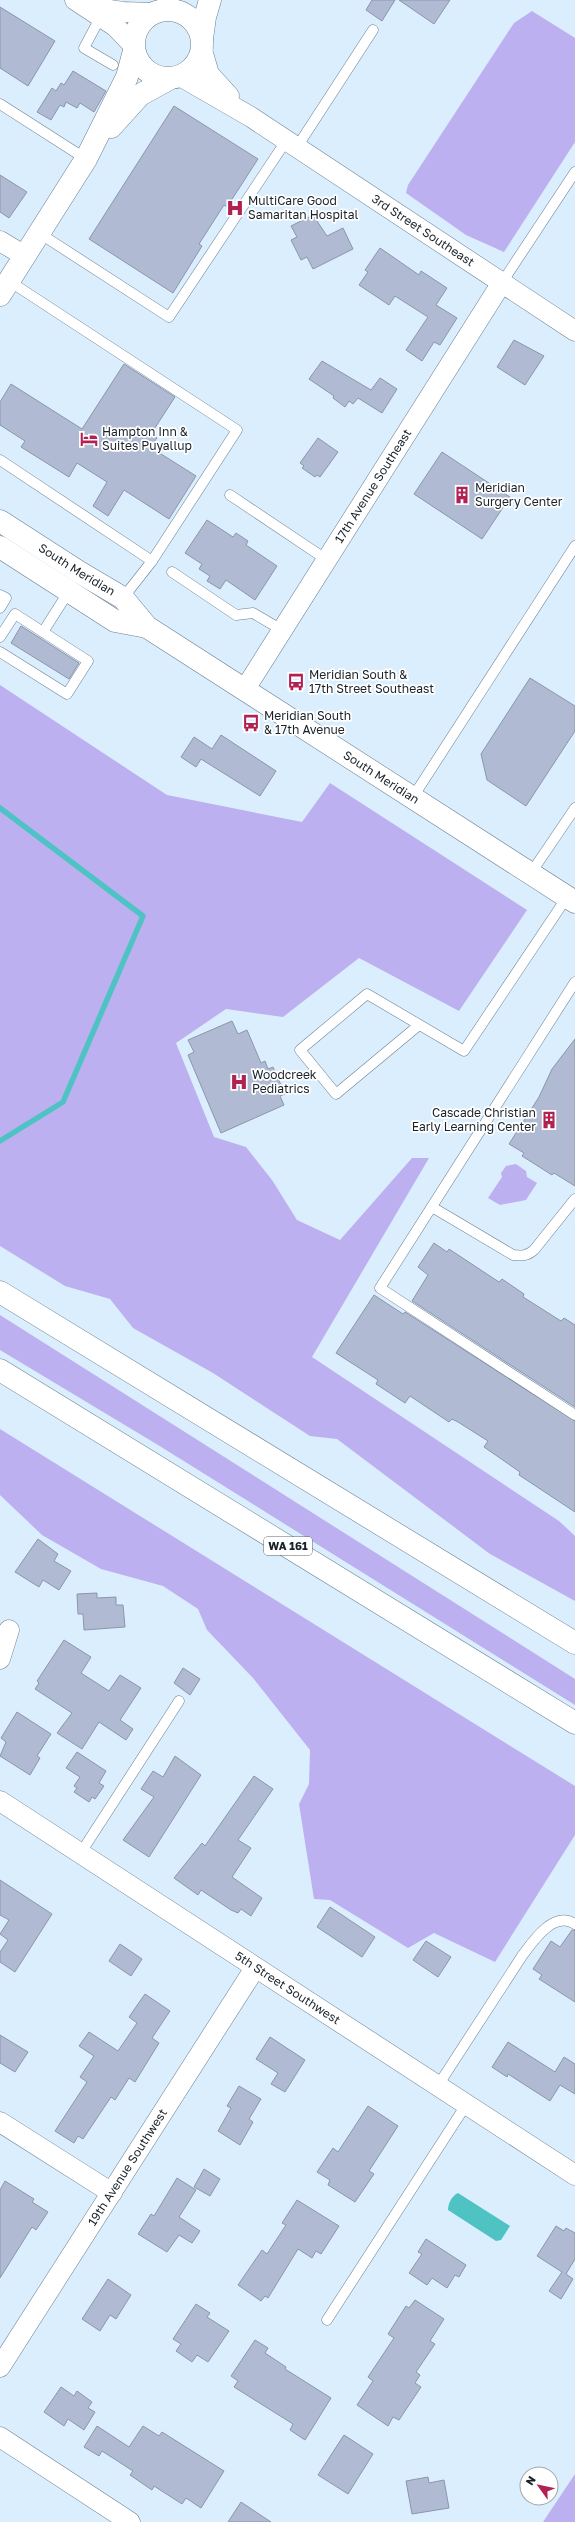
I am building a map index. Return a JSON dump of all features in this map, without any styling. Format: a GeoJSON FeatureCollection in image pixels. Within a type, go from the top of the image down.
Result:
{"type":"FeatureCollection","features":[{"type":"Feature","properties":{"kind":"main road"},"geometry":{"type":"LineString","coordinates":[[86,159],[127,77],[137,28],[144,19],[183,0]]}},
{"type":"Feature","properties":{"kind":"main road"},"geometry":{"type":"LineString","coordinates":[[4,288],[86,159],[126,108],[153,86],[190,70],[198,61],[202,44],[205,17],[210,0]]}},
{"type":"Feature","properties":{"kind":"main road"},"geometry":{"type":"LineString","coordinates":[[158,11],[184,13],[199,29],[202,44]]}},
{"type":"Feature","properties":{"kind":"main road"},"geometry":{"type":"LineString","coordinates":[[134,48],[138,62],[146,71],[157,77],[174,77]]}},
{"type":"Feature","properties":{"kind":"main road","name":"South Meridian"},"geometry":{"type":"LineString","coordinates":[[0,521],[123,598],[147,627],[571,899]]}},
{"type":"Feature","properties":{"kind":"main road","name":"South Meridian"},"geometry":{"type":"LineString","coordinates":[[1,549],[115,621],[147,627]]}},
{"type":"Feature","properties":{"kind":"main road"},"geometry":{"type":"LineString","coordinates":[[0,1292],[575,1643]]}},
{"type":"Feature","properties":{"kind":"main road","name":"WA 161"},"geometry":{"type":"LineString","coordinates":[[0,1370],[575,1723]]}},
{"type":"Feature","properties":{"kind":"street"},"geometry":{"type":"LineString","coordinates":[[87,7],[123,12],[158,11]]}},
{"type":"Feature","properties":{"kind":"street"},"geometry":{"type":"LineString","coordinates":[[87,7],[119,30],[134,48]]}},
{"type":"Feature","properties":{"kind":"street","name":"3rd Street Southeast"},"geometry":{"type":"LineString","coordinates":[[202,44],[209,74],[251,117]]}},
{"type":"Feature","properties":{"kind":"street","name":"3rd Street Southeast"},"geometry":{"type":"LineString","coordinates":[[174,77],[251,117],[501,284],[575,331]]}},
{"type":"Feature","properties":{"kind":"street"},"geometry":{"type":"LineString","coordinates":[[0,241],[24,256]]}},
{"type":"Feature","properties":{"kind":"street","name":"17th Avenue Southeast"},"geometry":{"type":"LineString","coordinates":[[245,689],[501,284]]}},
{"type":"Feature","properties":{"kind":"street"},"geometry":{"type":"LineString","coordinates":[[0,1659],[9,1630]]}},
{"type":"Feature","properties":{"kind":"street","name":"5th Street Southwest"},"geometry":{"type":"LineString","coordinates":[[0,1802],[437,2087],[575,2175]]}},
{"type":"Feature","properties":{"kind":"street","name":"19th Avenue Southwest"},"geometry":{"type":"LineString","coordinates":[[0,2367],[256,1968]]}},
{"type":"Feature","properties":{"kind":"street"},"geometry":{"type":"LineString","coordinates":[[0,2122],[112,2193]]}},
{"type":"Feature","properties":{"kind":"street"},"geometry":{"type":"LineString","coordinates":[[0,2437],[130,2522]]}},
{"type":"Feature","properties":{"kind":"lane"},"geometry":{"type":"LineString","coordinates":[[87,7],[84,48],[112,65]]}},
{"type":"Feature","properties":{"kind":"lane"},"geometry":{"type":"LineString","coordinates":[[39,233],[169,317],[373,30]]}},
{"type":"Feature","properties":{"kind":"lane"},"geometry":{"type":"LineString","coordinates":[[0,104],[86,159]]}},
{"type":"Feature","properties":{"kind":"lane"},"geometry":{"type":"LineString","coordinates":[[501,284],[575,172]]}},
{"type":"Feature","properties":{"kind":"lane"},"geometry":{"type":"LineString","coordinates":[[4,288],[237,430],[152,561],[123,598]]}},
{"type":"Feature","properties":{"kind":"lane"},"geometry":{"type":"LineString","coordinates":[[0,460],[152,561]]}},
{"type":"Feature","properties":{"kind":"lane"},"geometry":{"type":"LineString","coordinates":[[230,495],[327,560]]}},
{"type":"Feature","properties":{"kind":"lane"},"geometry":{"type":"LineString","coordinates":[[413,797],[575,546]]}},
{"type":"Feature","properties":{"kind":"lane"},"geometry":{"type":"LineString","coordinates":[[172,572],[236,615],[253,613],[282,630]]}},
{"type":"Feature","properties":{"kind":"lane"},"geometry":{"type":"LineString","coordinates":[[43,632],[69,591]]}},
{"type":"Feature","properties":{"kind":"lane"},"geometry":{"type":"LineString","coordinates":[[0,594],[6,598],[0,608]]}},
{"type":"Feature","properties":{"kind":"lane"},"geometry":{"type":"LineString","coordinates":[[0,638],[15,614],[88,661],[67,694],[0,652]]}},
{"type":"Feature","properties":{"kind":"lane"},"geometry":{"type":"LineString","coordinates":[[531,873],[575,808]]}},
{"type":"Feature","properties":{"kind":"lane"},"geometry":{"type":"LineString","coordinates":[[419,1025],[336,1094],[300,1050],[367,994],[464,1050],[571,899]]}},
{"type":"Feature","properties":{"kind":"lane"},"geometry":{"type":"LineString","coordinates":[[575,982],[380,1288],[575,1415]]}},
{"type":"Feature","properties":{"kind":"lane"},"geometry":{"type":"LineString","coordinates":[[432,1206],[513,1255],[520,1256],[528,1255],[534,1250],[575,1199]]}},
{"type":"Feature","properties":{"kind":"lane"},"geometry":{"type":"LineString","coordinates":[[80,1854],[178,1700]]}},
{"type":"Feature","properties":{"kind":"lane"},"geometry":{"type":"LineString","coordinates":[[437,2087],[537,1936],[557,1921],[569,1920],[575,1924]]}},
{"type":"Feature","properties":{"kind":"lane"},"geometry":{"type":"LineString","coordinates":[[326,2320],[466,2105]]}},
{"type":"Feature","properties":{"kind":"shaded area"},"geometry":{"type":"Polygon","coordinates":[[[532,11],[575,38],[575,142],[504,252],[466,235],[406,193],[408,185],[514,23],[532,11]]]}},
{"type":"Feature","properties":{"kind":"shaded area"},"geometry":{"type":"Polygon","coordinates":[[[0,685],[167,795],[302,822],[330,783],[527,910],[459,1011],[359,958],[283,1017],[226,1009],[176,1043],[214,1137],[246,1147],[272,1180],[297,1220],[340,1240],[412,1158],[429,1158],[312,1357],[559,1521],[575,1536],[575,1601],[490,1554],[337,1439],[310,1436],[213,1373],[133,1328],[110,1299],[65,1286],[0,1246],[0,685]]]}},
{"type":"Feature","properties":{"kind":"shaded area"},"geometry":{"type":"Polygon","coordinates":[[[516,1164],[526,1171],[527,1177],[537,1183],[526,1200],[500,1205],[488,1198],[502,1177],[501,1173],[506,1166],[516,1164]]]}},
{"type":"Feature","properties":{"kind":"shaded area"},"geometry":{"type":"Polygon","coordinates":[[[0,1315],[575,1679],[575,1705],[158,1445],[0,1350],[0,1315]]]}},
{"type":"Feature","properties":{"kind":"shaded area"},"geometry":{"type":"Polygon","coordinates":[[[0,1429],[575,1786],[575,1835],[495,1962],[434,1933],[408,1948],[330,1900],[314,1899],[299,1804],[309,1784],[310,1750],[253,1678],[207,1630],[198,1609],[163,1586],[101,1569],[42,1535],[0,1495],[0,1429]]]}},
{"type":"Feature","properties":{"kind":"shaded area"},"geometry":{"type":"Polygon","coordinates":[[[458,2193],[510,2226],[501,2240],[496,2241],[448,2210],[451,2200],[458,2193]]]}},
{"type":"Feature","properties":{"kind":"shaded area"},"geometry":{"type":"Polygon","coordinates":[[[575,2474],[575,2522],[543,2522],[554,2506],[559,2506],[559,2498],[575,2474]]]}},
{"type":"Feature","properties":{"kind":"building"},"geometry":{"type":"Polygon","coordinates":[[[372,0],[395,0],[382,21],[366,10],[372,0]]]}},
{"type":"Feature","properties":{"kind":"building"},"geometry":{"type":"Polygon","coordinates":[[[399,0],[450,0],[434,24],[399,0]]]}},
{"type":"Feature","properties":{"kind":"building"},"geometry":{"type":"Polygon","coordinates":[[[0,7],[55,41],[28,86],[0,68],[0,7]]]}},
{"type":"Feature","properties":{"kind":"building"},"geometry":{"type":"Polygon","coordinates":[[[73,71],[106,91],[94,112],[80,103],[77,108],[66,102],[64,107],[60,105],[51,120],[37,112],[52,88],[56,91],[61,83],[64,85],[73,71]]]}},
{"type":"Feature","properties":{"kind":"building"},"geometry":{"type":"Polygon","coordinates":[[[174,106],[258,159],[227,207],[224,205],[199,244],[202,246],[173,293],[89,239],[174,106]]]}},
{"type":"Feature","properties":{"kind":"building"},"geometry":{"type":"Polygon","coordinates":[[[0,175],[27,192],[9,218],[0,212],[0,175]]]}},
{"type":"Feature","properties":{"kind":"building"},"geometry":{"type":"Polygon","coordinates":[[[313,215],[327,236],[343,228],[353,249],[313,269],[307,257],[301,260],[291,240],[297,237],[291,226],[313,215]]]}},
{"type":"Feature","properties":{"kind":"building"},"geometry":{"type":"Polygon","coordinates":[[[380,248],[419,275],[421,271],[447,288],[436,305],[457,318],[440,345],[434,342],[422,361],[406,350],[428,317],[395,296],[389,305],[359,285],[368,272],[365,270],[380,248]]]}},
{"type":"Feature","properties":{"kind":"building"},"geometry":{"type":"Polygon","coordinates":[[[514,340],[544,356],[525,385],[497,367],[514,340]]]}},
{"type":"Feature","properties":{"kind":"building"},"geometry":{"type":"Polygon","coordinates":[[[322,361],[371,390],[380,378],[397,389],[382,413],[358,398],[353,404],[349,401],[345,407],[333,398],[334,396],[309,379],[322,361]]]}},
{"type":"Feature","properties":{"kind":"building","name":"Hampton Inn & Suites Puyallup"},"geometry":{"type":"Polygon","coordinates":[[[124,364],[175,397],[151,434],[157,438],[150,447],[196,476],[169,519],[124,490],[108,516],[93,506],[107,482],[77,463],[69,477],[21,447],[25,441],[0,425],[0,402],[11,384],[82,429],[124,364]]]}},
{"type":"Feature","properties":{"kind":"building"},"geometry":{"type":"Polygon","coordinates":[[[318,438],[338,452],[320,477],[317,475],[315,477],[302,468],[304,466],[300,463],[318,438]]]}},
{"type":"Feature","properties":{"kind":"building","name":"Meridian Surgery Center"},"geometry":{"type":"Polygon","coordinates":[[[442,452],[510,497],[482,539],[414,494],[442,452]]]}},
{"type":"Feature","properties":{"kind":"building"},"geometry":{"type":"Polygon","coordinates":[[[207,520],[233,537],[236,533],[248,541],[246,545],[277,566],[255,600],[226,580],[220,589],[207,581],[210,576],[199,569],[202,564],[185,553],[207,520]]]}},
{"type":"Feature","properties":{"kind":"building"},"geometry":{"type":"Polygon","coordinates":[[[21,626],[79,663],[69,679],[11,643],[21,626]]]}},
{"type":"Feature","properties":{"kind":"building"},"geometry":{"type":"Polygon","coordinates":[[[530,678],[575,706],[575,731],[526,806],[487,780],[481,754],[530,678]]]}},
{"type":"Feature","properties":{"kind":"building"},"geometry":{"type":"Polygon","coordinates":[[[221,735],[276,771],[260,796],[201,759],[196,767],[181,757],[194,737],[212,749],[221,735]]]}},
{"type":"Feature","properties":{"kind":"building","name":"Woodcreek Pediatrics"},"geometry":{"type":"Polygon","coordinates":[[[232,1021],[238,1034],[247,1030],[261,1063],[265,1061],[268,1069],[273,1067],[285,1094],[280,1096],[284,1105],[221,1133],[188,1055],[194,1052],[188,1040],[232,1021]]]}},
{"type":"Feature","properties":{"kind":"building","name":"Cascade Christian Early Learning Center"},"geometry":{"type":"Polygon","coordinates":[[[575,1039],[575,1186],[554,1173],[552,1175],[522,1156],[524,1153],[509,1144],[539,1097],[552,1069],[575,1039]]]}},
{"type":"Feature","properties":{"kind":"building"},"geometry":{"type":"Polygon","coordinates":[[[434,1243],[447,1252],[449,1249],[499,1282],[502,1279],[524,1294],[523,1297],[561,1321],[564,1318],[575,1325],[575,1407],[412,1301],[428,1275],[418,1267],[434,1243]]]}},
{"type":"Feature","properties":{"kind":"building"},"geometry":{"type":"Polygon","coordinates":[[[374,1295],[403,1314],[405,1312],[575,1421],[575,1512],[519,1475],[520,1472],[484,1447],[488,1441],[452,1419],[449,1422],[410,1396],[405,1403],[376,1384],[378,1380],[336,1353],[374,1295]]]}},
{"type":"Feature","properties":{"kind":"building"},"geometry":{"type":"Polygon","coordinates":[[[38,1539],[58,1554],[54,1561],[71,1571],[59,1590],[43,1580],[39,1587],[15,1572],[38,1539]]]}},
{"type":"Feature","properties":{"kind":"building"},"geometry":{"type":"Polygon","coordinates":[[[97,1593],[97,1598],[116,1597],[116,1605],[123,1605],[125,1627],[84,1630],[83,1614],[78,1614],[77,1594],[97,1593]]]}},
{"type":"Feature","properties":{"kind":"building"},"geometry":{"type":"Polygon","coordinates":[[[64,1640],[91,1657],[81,1673],[109,1691],[120,1675],[141,1688],[120,1720],[133,1729],[126,1740],[99,1722],[82,1749],[57,1733],[72,1713],[35,1689],[39,1683],[37,1681],[64,1640]]]}},
{"type":"Feature","properties":{"kind":"building"},"geometry":{"type":"Polygon","coordinates":[[[183,1668],[200,1679],[190,1695],[174,1683],[183,1668]]]}},
{"type":"Feature","properties":{"kind":"building"},"geometry":{"type":"Polygon","coordinates":[[[17,1712],[51,1734],[37,1756],[40,1758],[30,1775],[0,1756],[6,1742],[1,1738],[17,1712]]]}},
{"type":"Feature","properties":{"kind":"building"},"geometry":{"type":"Polygon","coordinates":[[[77,1752],[106,1771],[99,1783],[104,1786],[95,1799],[92,1797],[89,1802],[74,1792],[77,1788],[74,1786],[80,1777],[66,1768],[77,1752]]]}},
{"type":"Feature","properties":{"kind":"building"},"geometry":{"type":"Polygon","coordinates":[[[175,1756],[201,1775],[149,1857],[123,1840],[154,1797],[141,1789],[153,1771],[163,1777],[175,1756]]]}},
{"type":"Feature","properties":{"kind":"building"},"geometry":{"type":"Polygon","coordinates":[[[254,1776],[273,1789],[238,1840],[251,1848],[232,1877],[262,1898],[251,1916],[241,1909],[238,1913],[231,1910],[201,1890],[198,1895],[174,1878],[202,1843],[205,1846],[254,1776]]]}},
{"type":"Feature","properties":{"kind":"building"},"geometry":{"type":"Polygon","coordinates":[[[0,1880],[52,1914],[15,1972],[0,1962],[0,1952],[8,1940],[0,1934],[9,1920],[0,1915],[0,1880]]]}},
{"type":"Feature","properties":{"kind":"building"},"geometry":{"type":"Polygon","coordinates":[[[330,1907],[375,1937],[362,1957],[317,1927],[330,1907]]]}},
{"type":"Feature","properties":{"kind":"building"},"geometry":{"type":"Polygon","coordinates":[[[572,1930],[575,1930],[575,2002],[539,1979],[542,1975],[533,1969],[551,1941],[560,1947],[572,1930]]]}},
{"type":"Feature","properties":{"kind":"building"},"geometry":{"type":"Polygon","coordinates":[[[426,1941],[451,1957],[438,1977],[413,1960],[426,1941]]]}},
{"type":"Feature","properties":{"kind":"building"},"geometry":{"type":"Polygon","coordinates":[[[120,1944],[142,1959],[131,1976],[109,1961],[120,1944]]]}},
{"type":"Feature","properties":{"kind":"building"},"geometry":{"type":"Polygon","coordinates":[[[145,1994],[170,2011],[152,2038],[159,2043],[135,2082],[129,2078],[115,2100],[111,2097],[83,2139],[78,2136],[74,2143],[55,2131],[87,2082],[80,2077],[94,2056],[79,2046],[89,2032],[118,2051],[137,2023],[129,2017],[145,1994]]]}},
{"type":"Feature","properties":{"kind":"building"},"geometry":{"type":"Polygon","coordinates":[[[0,2035],[28,2052],[15,2072],[0,2063],[0,2035]]]}},
{"type":"Feature","properties":{"kind":"building"},"geometry":{"type":"Polygon","coordinates":[[[270,2037],[305,2060],[285,2092],[271,2084],[278,2073],[256,2059],[270,2037]]]}},
{"type":"Feature","properties":{"kind":"building"},"geometry":{"type":"Polygon","coordinates":[[[508,2042],[555,2072],[564,2057],[575,2064],[575,2094],[560,2085],[550,2101],[508,2074],[507,2077],[492,2067],[508,2042]]]}},
{"type":"Feature","properties":{"kind":"building"},"geometry":{"type":"Polygon","coordinates":[[[239,2086],[261,2099],[249,2119],[253,2122],[240,2145],[218,2131],[231,2108],[227,2106],[239,2086]]]}},
{"type":"Feature","properties":{"kind":"building"},"geometry":{"type":"Polygon","coordinates":[[[368,2106],[398,2126],[369,2171],[374,2174],[355,2202],[328,2185],[330,2180],[317,2172],[333,2148],[338,2152],[368,2106]]]}},
{"type":"Feature","properties":{"kind":"building"},"geometry":{"type":"Polygon","coordinates":[[[204,2169],[220,2179],[210,2196],[194,2187],[204,2169]]]}},
{"type":"Feature","properties":{"kind":"building"},"geometry":{"type":"Polygon","coordinates":[[[177,2178],[196,2190],[179,2217],[200,2231],[192,2243],[179,2235],[167,2252],[138,2234],[151,2214],[154,2216],[177,2178]]]}},
{"type":"Feature","properties":{"kind":"building"},"geometry":{"type":"Polygon","coordinates":[[[5,2181],[34,2199],[32,2202],[48,2212],[36,2230],[32,2227],[0,2278],[0,2190],[5,2181]]]}},
{"type":"Feature","properties":{"kind":"building"},"geometry":{"type":"Polygon","coordinates":[[[297,2200],[339,2226],[321,2254],[316,2251],[312,2258],[298,2249],[268,2298],[265,2296],[261,2301],[238,2285],[262,2250],[267,2254],[286,2225],[282,2223],[297,2200]]]}},
{"type":"Feature","properties":{"kind":"building"},"geometry":{"type":"Polygon","coordinates":[[[556,2226],[564,2231],[566,2228],[575,2233],[575,2259],[566,2274],[573,2279],[561,2299],[549,2291],[562,2272],[537,2256],[556,2226]]]}},
{"type":"Feature","properties":{"kind":"building"},"geometry":{"type":"Polygon","coordinates":[[[426,2239],[466,2265],[459,2277],[455,2275],[447,2288],[432,2278],[427,2285],[409,2273],[422,2254],[418,2252],[426,2239]]]}},
{"type":"Feature","properties":{"kind":"building"},"geometry":{"type":"Polygon","coordinates":[[[108,2279],[131,2295],[116,2319],[110,2315],[100,2331],[82,2319],[108,2279]]]}},
{"type":"Feature","properties":{"kind":"building"},"geometry":{"type":"Polygon","coordinates":[[[415,2300],[444,2319],[430,2341],[435,2344],[416,2372],[420,2375],[415,2383],[421,2387],[399,2420],[393,2417],[388,2426],[357,2405],[373,2381],[368,2377],[394,2338],[388,2334],[406,2306],[409,2308],[415,2300]]]}},
{"type":"Feature","properties":{"kind":"building"},"geometry":{"type":"Polygon","coordinates":[[[196,2304],[210,2313],[207,2317],[229,2331],[208,2362],[197,2355],[192,2362],[176,2351],[181,2344],[173,2339],[196,2304]]]}},
{"type":"Feature","properties":{"kind":"building"},"geometry":{"type":"Polygon","coordinates":[[[255,2340],[268,2348],[265,2353],[286,2367],[285,2369],[331,2398],[305,2440],[290,2430],[293,2424],[234,2387],[238,2381],[231,2376],[255,2340]]]}},
{"type":"Feature","properties":{"kind":"building"},"geometry":{"type":"Polygon","coordinates":[[[61,2387],[74,2396],[77,2391],[92,2402],[88,2408],[95,2412],[84,2430],[68,2419],[64,2426],[44,2412],[61,2387]]]}},
{"type":"Feature","properties":{"kind":"building"},"geometry":{"type":"Polygon","coordinates":[[[97,2426],[129,2447],[143,2426],[159,2436],[162,2432],[224,2471],[201,2508],[186,2498],[182,2504],[154,2486],[152,2490],[130,2475],[133,2471],[102,2451],[99,2456],[84,2447],[97,2426]]]}},
{"type":"Feature","properties":{"kind":"building"},"geometry":{"type":"Polygon","coordinates":[[[344,2435],[373,2454],[348,2494],[318,2475],[344,2435]]]}},
{"type":"Feature","properties":{"kind":"building"},"geometry":{"type":"Polygon","coordinates":[[[428,2477],[429,2483],[444,2480],[449,2508],[412,2514],[406,2481],[428,2477]]]}},
{"type":"Feature","properties":{"kind":"building"},"geometry":{"type":"Polygon","coordinates":[[[241,2502],[271,2522],[228,2522],[241,2502]]]}},
{"type":"Feature","properties":{"kind":"waterway"},"geometry":{"type":"LineString","coordinates":[[0,808],[143,916],[63,1102],[0,1141]]}},
{"type":"Feature","properties":{"kind":"place","name":"MultiCare Good Samaritan Hospital"},"geometry":{"type":"Point","coordinates":[235,208]}},
{"type":"Feature","properties":{"kind":"place","name":"Hampton Inn & Suites Puyallup"},"geometry":{"type":"Point","coordinates":[89,439]}},
{"type":"Feature","properties":{"kind":"place","name":"Meridian Surgery Center"},"geometry":{"type":"Point","coordinates":[462,495]}},
{"type":"Feature","properties":{"kind":"place","name":"Meridian South & 17th Street Southeast"},"geometry":{"type":"Point","coordinates":[296,682]}},
{"type":"Feature","properties":{"kind":"place","name":"Meridian South & 17th Avenue"},"geometry":{"type":"Point","coordinates":[251,723]}},
{"type":"Feature","properties":{"kind":"place","name":"Woodcreek Pediatrics"},"geometry":{"type":"Point","coordinates":[239,1082]}},
{"type":"Feature","properties":{"kind":"place","name":"Cascade Christian Early Learning Center"},"geometry":{"type":"Point","coordinates":[549,1120]}}]}
